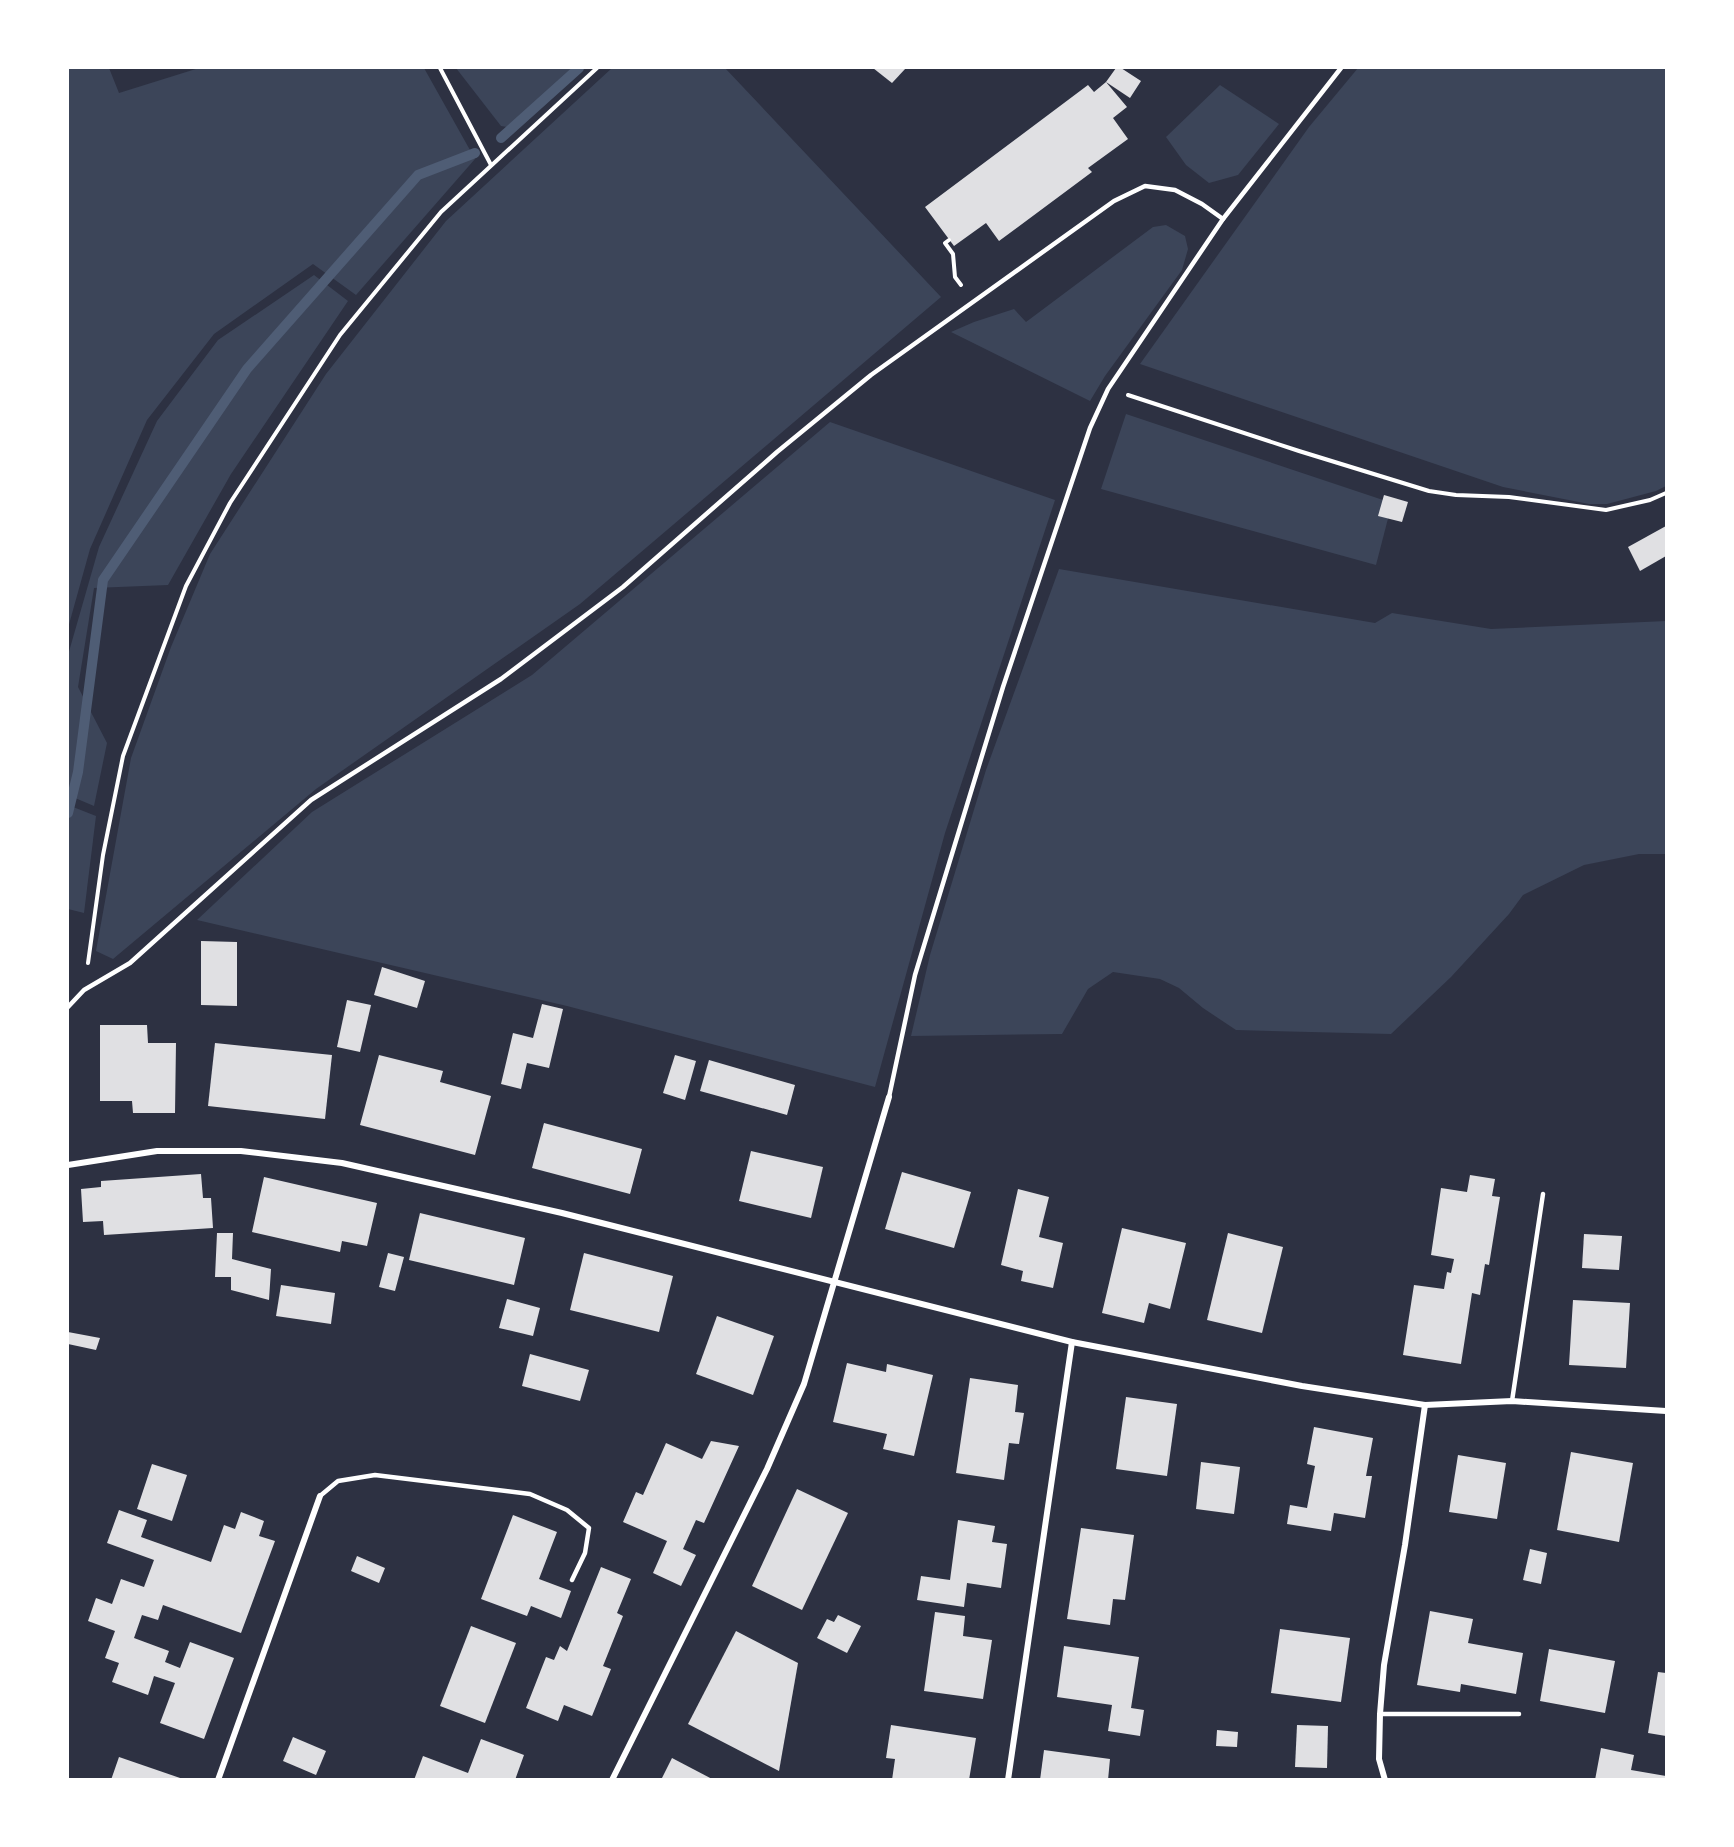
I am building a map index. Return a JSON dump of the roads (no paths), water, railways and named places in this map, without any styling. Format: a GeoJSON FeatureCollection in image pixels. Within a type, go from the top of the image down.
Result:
{"type":"FeatureCollection","features":[{"type":"Feature","properties":{"kind":"street"},"geometry":{"type":"LineString","coordinates":[[612,1779],[771,1459],[804,1384],[889,1097]]}},
{"type":"Feature","properties":{"kind":"street"},"geometry":{"type":"LineString","coordinates":[[68,1165],[157,1151],[241,1151],[342,1163],[562,1213],[1072,1342],[1302,1386],[1425,1405],[1512,1401],[1666,1411]]}},
{"type":"Feature","properties":{"kind":"street"},"geometry":{"type":"LineString","coordinates":[[1008,1779],[1072,1342]]}},
{"type":"Feature","properties":{"kind":"street"},"geometry":{"type":"LineString","coordinates":[[1385,1779],[1379,1759],[1384,1665],[1406,1545],[1425,1405]]}},
{"type":"Feature","properties":{"kind":"street"},"geometry":{"type":"LineString","coordinates":[[218,1779],[320,1496]]}},
{"type":"Feature","properties":{"kind":"lane"},"geometry":{"type":"LineString","coordinates":[[889,1097],[915,975],[996,709],[1090,428],[1108,389],[1223,219],[1341,68]]}},
{"type":"Feature","properties":{"kind":"lane"},"geometry":{"type":"LineString","coordinates":[[68,1007],[84,990],[130,963],[311,800],[511,672],[623,587],[777,452],[871,375],[1114,201],[1145,186],[1175,190],[1202,204],[1223,219]]}},
{"type":"Feature","properties":{"kind":"lane"},"geometry":{"type":"LineString","coordinates":[[1512,1401],[1543,1194]]}},
{"type":"Feature","properties":{"kind":"lane"},"geometry":{"type":"LineString","coordinates":[[320,1496],[338,1481],[375,1475],[531,1494],[567,1510],[589,1527],[585,1553],[572,1580]]}},
{"type":"Feature","properties":{"kind":"lane"},"geometry":{"type":"LineString","coordinates":[[1380,1713],[1519,1714]]}},
{"type":"Feature","properties":{"kind":"waterway"},"geometry":{"type":"LineString","coordinates":[[501,138],[579,68]]}},
{"type":"Feature","properties":{"kind":"waterway"},"geometry":{"type":"LineString","coordinates":[[68,813],[78,772],[103,580],[247,369],[418,175],[475,153]]}}]}
